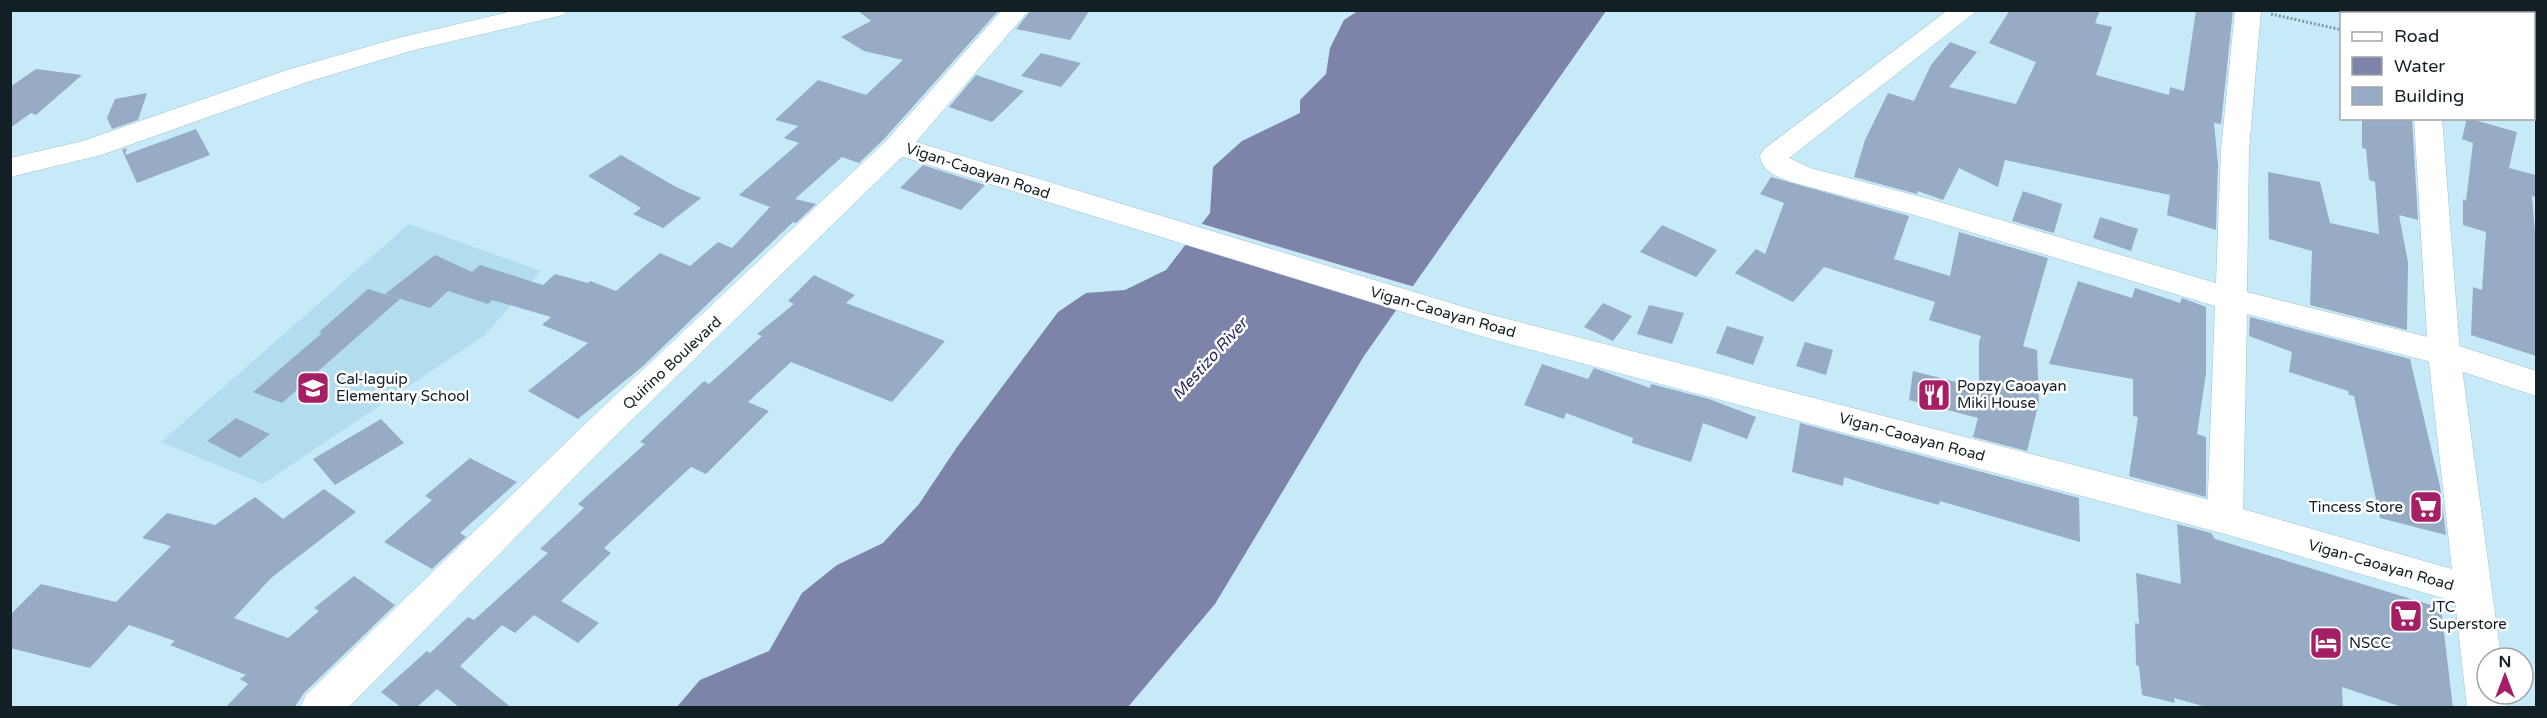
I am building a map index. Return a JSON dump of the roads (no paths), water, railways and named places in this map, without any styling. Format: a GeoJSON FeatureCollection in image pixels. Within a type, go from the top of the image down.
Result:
{"type":"FeatureCollection","features":[{"type":"Feature","properties":{"kind":"street"},"geometry":{"type":"LineString","coordinates":[[10,168],[91,148],[297,76],[407,44],[554,10]]}},
{"type":"Feature","properties":{"kind":"street","name":"Quirino Boulevard"},"geometry":{"type":"LineString","coordinates":[[320,708],[598,432],[897,146],[1016,10]]}},
{"type":"Feature","properties":{"kind":"street"},"geometry":{"type":"LineString","coordinates":[[1965,10],[1774,156],[1775,162],[1782,168],[1801,175],[1918,206],[2231,299],[2444,353],[2536,384]]}},
{"type":"Feature","properties":{"kind":"street"},"geometry":{"type":"LineString","coordinates":[[2225,519],[2235,150],[2257,12]]}},
{"type":"Feature","properties":{"kind":"street","name":"Vigan-Caoayan Road"},"geometry":{"type":"LineString","coordinates":[[897,146],[1103,211],[1484,325],[2225,519],[2473,591],[2444,353],[2428,120]]}},
{"type":"Feature","properties":{"kind":"street"},"geometry":{"type":"LineString","coordinates":[[2473,591],[2487,708]]}},
{"type":"Feature","properties":{"kind":"water","name":"Mestizo River"},"geometry":{"type":"Polygon","coordinates":[[[1359,10],[1606,11],[1364,356],[1215,604],[1128,707],[676,708],[700,680],[769,651],[802,593],[837,565],[883,543],[919,504],[957,447],[1058,312],[1086,293],[1125,290],[1166,270],[1210,213],[1213,167],[1242,141],[1300,113],[1300,100],[1326,74],[1330,48],[1344,20],[1359,10]]]}},
{"type":"Feature","properties":{"kind":"place","name":"Cal-laguip Elementary School"},"geometry":{"type":"Point","coordinates":[313,388]}},
{"type":"Feature","properties":{"kind":"place","name":"Popzy Caoayan Miki House"},"geometry":{"type":"Point","coordinates":[1934,395]}},
{"type":"Feature","properties":{"kind":"place","name":"Tincess Store"},"geometry":{"type":"Point","coordinates":[2426,507]}},
{"type":"Feature","properties":{"kind":"place","name":"JTC Superstore"},"geometry":{"type":"Point","coordinates":[2406,616]}},
{"type":"Feature","properties":{"kind":"place","name":"NSCC"},"geometry":{"type":"Point","coordinates":[2326,643]}}]}
